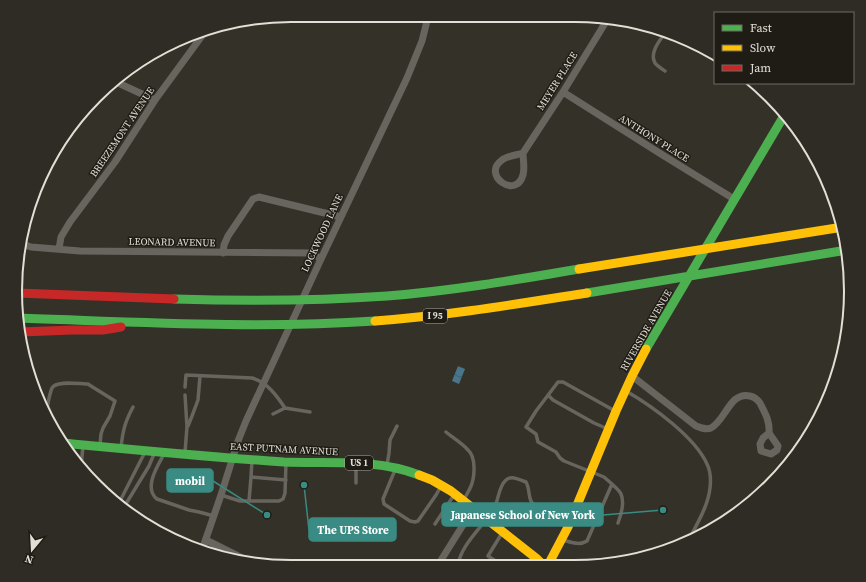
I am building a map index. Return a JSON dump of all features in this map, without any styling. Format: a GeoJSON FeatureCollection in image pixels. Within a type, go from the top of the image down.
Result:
{"type":"FeatureCollection","features":[{"type":"Feature","properties":{"kind":"main road","name":"RIVERSIDE AVENUE"},"geometry":{"type":"LineString","coordinates":[[550,560],[568,527],[625,390],[646,349],[782,120]]}},
{"type":"Feature","properties":{"kind":"main road"},"geometry":{"type":"LineString","coordinates":[[22,293],[259,300],[334,299],[385,296],[482,285],[837,228]]}},
{"type":"Feature","properties":{"kind":"main road","name":"I 95"},"geometry":{"type":"LineString","coordinates":[[24,318],[241,325],[301,325],[362,322],[452,314],[841,251]]}},
{"type":"Feature","properties":{"kind":"main road"},"geometry":{"type":"LineString","coordinates":[[25,332],[103,330],[144,322]]}},
{"type":"Feature","properties":{"kind":"main road","name":"EAST PUTNAM AVENUE"},"geometry":{"type":"LineString","coordinates":[[70,444],[286,462],[356,463],[391,466],[417,474],[441,485],[455,494],[537,560]]}},
{"type":"Feature","properties":{"kind":"street","name":"LOCKWOOD LANE"},"geometry":{"type":"LineString","coordinates":[[204,546],[222,495],[242,431],[273,361],[413,64],[422,41],[427,22]]}},
{"type":"Feature","properties":{"kind":"street","name":"MEYER PLACE"},"geometry":{"type":"LineString","coordinates":[[523,153],[563,92],[605,24]]}},
{"type":"Feature","properties":{"kind":"street","name":"BREEZEMONT AVENUE"},"geometry":{"type":"LineString","coordinates":[[59,249],[62,237],[70,222],[115,162],[155,100],[201,37]]}},
{"type":"Feature","properties":{"kind":"street"},"geometry":{"type":"LineString","coordinates":[[120,84],[155,100]]}},
{"type":"Feature","properties":{"kind":"street","name":"ANTHONY PLACE"},"geometry":{"type":"LineString","coordinates":[[563,92],[734,199]]}},
{"type":"Feature","properties":{"kind":"street"},"geometry":{"type":"LineString","coordinates":[[523,153],[523,177],[520,181],[512,185],[503,184],[497,177],[496,168],[498,164],[505,158],[523,153]]}},
{"type":"Feature","properties":{"kind":"street"},"geometry":{"type":"LineString","coordinates":[[223,253],[224,245],[228,236],[248,205],[253,199],[259,197],[341,217]]}},
{"type":"Feature","properties":{"kind":"street","name":"LEONARD AVENUE"},"geometry":{"type":"LineString","coordinates":[[26,245],[80,251],[311,253],[321,259]]}},
{"type":"Feature","properties":{"kind":"street"},"geometry":{"type":"LineString","coordinates":[[632,376],[696,426],[706,429],[712,428],[734,400],[746,395],[754,397],[758,401],[770,424],[770,432]]}},
{"type":"Feature","properties":{"kind":"street"},"geometry":{"type":"LineString","coordinates":[[441,560],[473,509]]}},
{"type":"Feature","properties":{"kind":"street"},"geometry":{"type":"LineString","coordinates":[[206,540],[234,554]]}},
{"type":"Feature","properties":{"kind":"lane"},"geometry":{"type":"LineString","coordinates":[[663,37],[654,51],[653,58],[655,64],[665,71]]}},
{"type":"Feature","properties":{"kind":"lane"},"geometry":{"type":"LineString","coordinates":[[185,387],[186,375],[257,379],[276,395],[285,408]]}},
{"type":"Feature","properties":{"kind":"lane"},"geometry":{"type":"LineString","coordinates":[[187,427],[198,400],[200,376]]}},
{"type":"Feature","properties":{"kind":"lane"},"geometry":{"type":"LineString","coordinates":[[616,411],[563,382],[558,382],[526,427],[536,434],[538,442],[556,452],[560,458],[604,477],[612,484],[621,494],[621,514],[618,524]]}},
{"type":"Feature","properties":{"kind":"lane"},"geometry":{"type":"LineString","coordinates":[[48,405],[53,386],[61,383],[88,384],[115,401],[110,416],[103,428],[100,446]]}},
{"type":"Feature","properties":{"kind":"lane"},"geometry":{"type":"LineString","coordinates":[[625,390],[648,405],[685,435],[698,450],[707,464],[710,473],[708,501],[693,533]]}},
{"type":"Feature","properties":{"kind":"lane"},"geometry":{"type":"LineString","coordinates":[[185,395],[187,427],[185,454]]}},
{"type":"Feature","properties":{"kind":"lane"},"geometry":{"type":"LineString","coordinates":[[548,395],[594,423],[608,429]]}},
{"type":"Feature","properties":{"kind":"lane"},"geometry":{"type":"LineString","coordinates":[[121,448],[124,427],[133,406]]}},
{"type":"Feature","properties":{"kind":"lane"},"geometry":{"type":"LineString","coordinates":[[273,414],[285,408],[310,412]]}},
{"type":"Feature","properties":{"kind":"lane"},"geometry":{"type":"LineString","coordinates":[[397,426],[390,440],[389,453],[391,466],[383,499],[384,504],[410,521],[415,522],[418,521],[441,485]]}},
{"type":"Feature","properties":{"kind":"lane"},"geometry":{"type":"LineString","coordinates":[[446,432],[470,451],[472,457],[474,469],[472,486],[463,501]]}},
{"type":"Feature","properties":{"kind":"lane"},"geometry":{"type":"LineString","coordinates":[[82,459],[83,445]]}},
{"type":"Feature","properties":{"kind":"lane"},"geometry":{"type":"LineString","coordinates":[[121,499],[151,451]]}},
{"type":"Feature","properties":{"kind":"lane"},"geometry":{"type":"LineString","coordinates":[[126,503],[149,466],[151,451]]}},
{"type":"Feature","properties":{"kind":"lane"},"geometry":{"type":"LineString","coordinates":[[165,452],[152,481],[154,496],[157,499],[189,510],[214,516]]}},
{"type":"Feature","properties":{"kind":"lane"},"geometry":{"type":"LineString","coordinates":[[249,502],[252,459]]}},
{"type":"Feature","properties":{"kind":"lane"},"geometry":{"type":"LineString","coordinates":[[222,495],[240,501],[249,502],[273,502],[283,499],[285,493],[286,462]]}},
{"type":"Feature","properties":{"kind":"lane"},"geometry":{"type":"LineString","coordinates":[[356,463],[356,483]]}},
{"type":"Feature","properties":{"kind":"lane"},"geometry":{"type":"LineString","coordinates":[[251,477],[286,480]]}},
{"type":"Feature","properties":{"kind":"lane"},"geometry":{"type":"LineString","coordinates":[[459,560],[477,530],[495,508],[502,486],[506,480],[510,478],[515,478],[526,482],[532,503],[559,523],[568,527]]}},
{"type":"Feature","properties":{"kind":"lane"},"geometry":{"type":"LineString","coordinates":[[562,539],[579,544],[587,541],[612,484]]}},
{"type":"Feature","properties":{"kind":"lane"},"geometry":{"type":"LineString","coordinates":[[435,524],[455,494]]}},
{"type":"Feature","properties":{"kind":"lane"},"geometry":{"type":"LineString","coordinates":[[494,560],[488,556],[503,532]]}},
{"type":"Feature","properties":{"kind":"water"},"geometry":{"type":"Polygon","coordinates":[[[458,366],[465,369],[459,384],[452,381],[458,366]]]}},
{"type":"Feature","properties":{"kind":"traffic: fast"},"geometry":{"type":"LineString","coordinates":[[646,349],[782,120]]}},
{"type":"Feature","properties":{"kind":"traffic: fast"},"geometry":{"type":"LineString","coordinates":[[587,293],[841,251]]}},
{"type":"Feature","properties":{"kind":"traffic: fast"},"geometry":{"type":"LineString","coordinates":[[174,299],[280,300],[387,296],[459,288],[579,269]]}},
{"type":"Feature","properties":{"kind":"traffic: fast"},"geometry":{"type":"LineString","coordinates":[[24,318],[241,325],[375,321]]}},
{"type":"Feature","properties":{"kind":"traffic: fast"},"geometry":{"type":"LineString","coordinates":[[70,444],[284,462],[369,464],[386,466],[419,475]]}},
{"type":"Feature","properties":{"kind":"traffic: slow"},"geometry":{"type":"LineString","coordinates":[[579,269],[837,228]]}},
{"type":"Feature","properties":{"kind":"traffic: slow"},"geometry":{"type":"LineString","coordinates":[[375,321],[455,313],[587,293]]}},
{"type":"Feature","properties":{"kind":"traffic: slow"},"geometry":{"type":"LineString","coordinates":[[551,560],[568,527],[616,411],[646,349]]}},
{"type":"Feature","properties":{"kind":"traffic: slow"},"geometry":{"type":"LineString","coordinates":[[419,475],[432,480],[451,491],[538,560]]}},
{"type":"Feature","properties":{"kind":"traffic: jam"},"geometry":{"type":"LineString","coordinates":[[22,293],[174,299]]}},
{"type":"Feature","properties":{"kind":"traffic: jam"},"geometry":{"type":"LineString","coordinates":[[25,332],[103,330],[121,327]]}},
{"type":"Feature","properties":{"kind":"place","name":"The UPS Store"},"geometry":{"type":"Point","coordinates":[304,485]}},
{"type":"Feature","properties":{"kind":"place","name":"Japanese School of New York"},"geometry":{"type":"Point","coordinates":[663,510]}},
{"type":"Feature","properties":{"kind":"place","name":"mobil"},"geometry":{"type":"Point","coordinates":[267,515]}}]}
